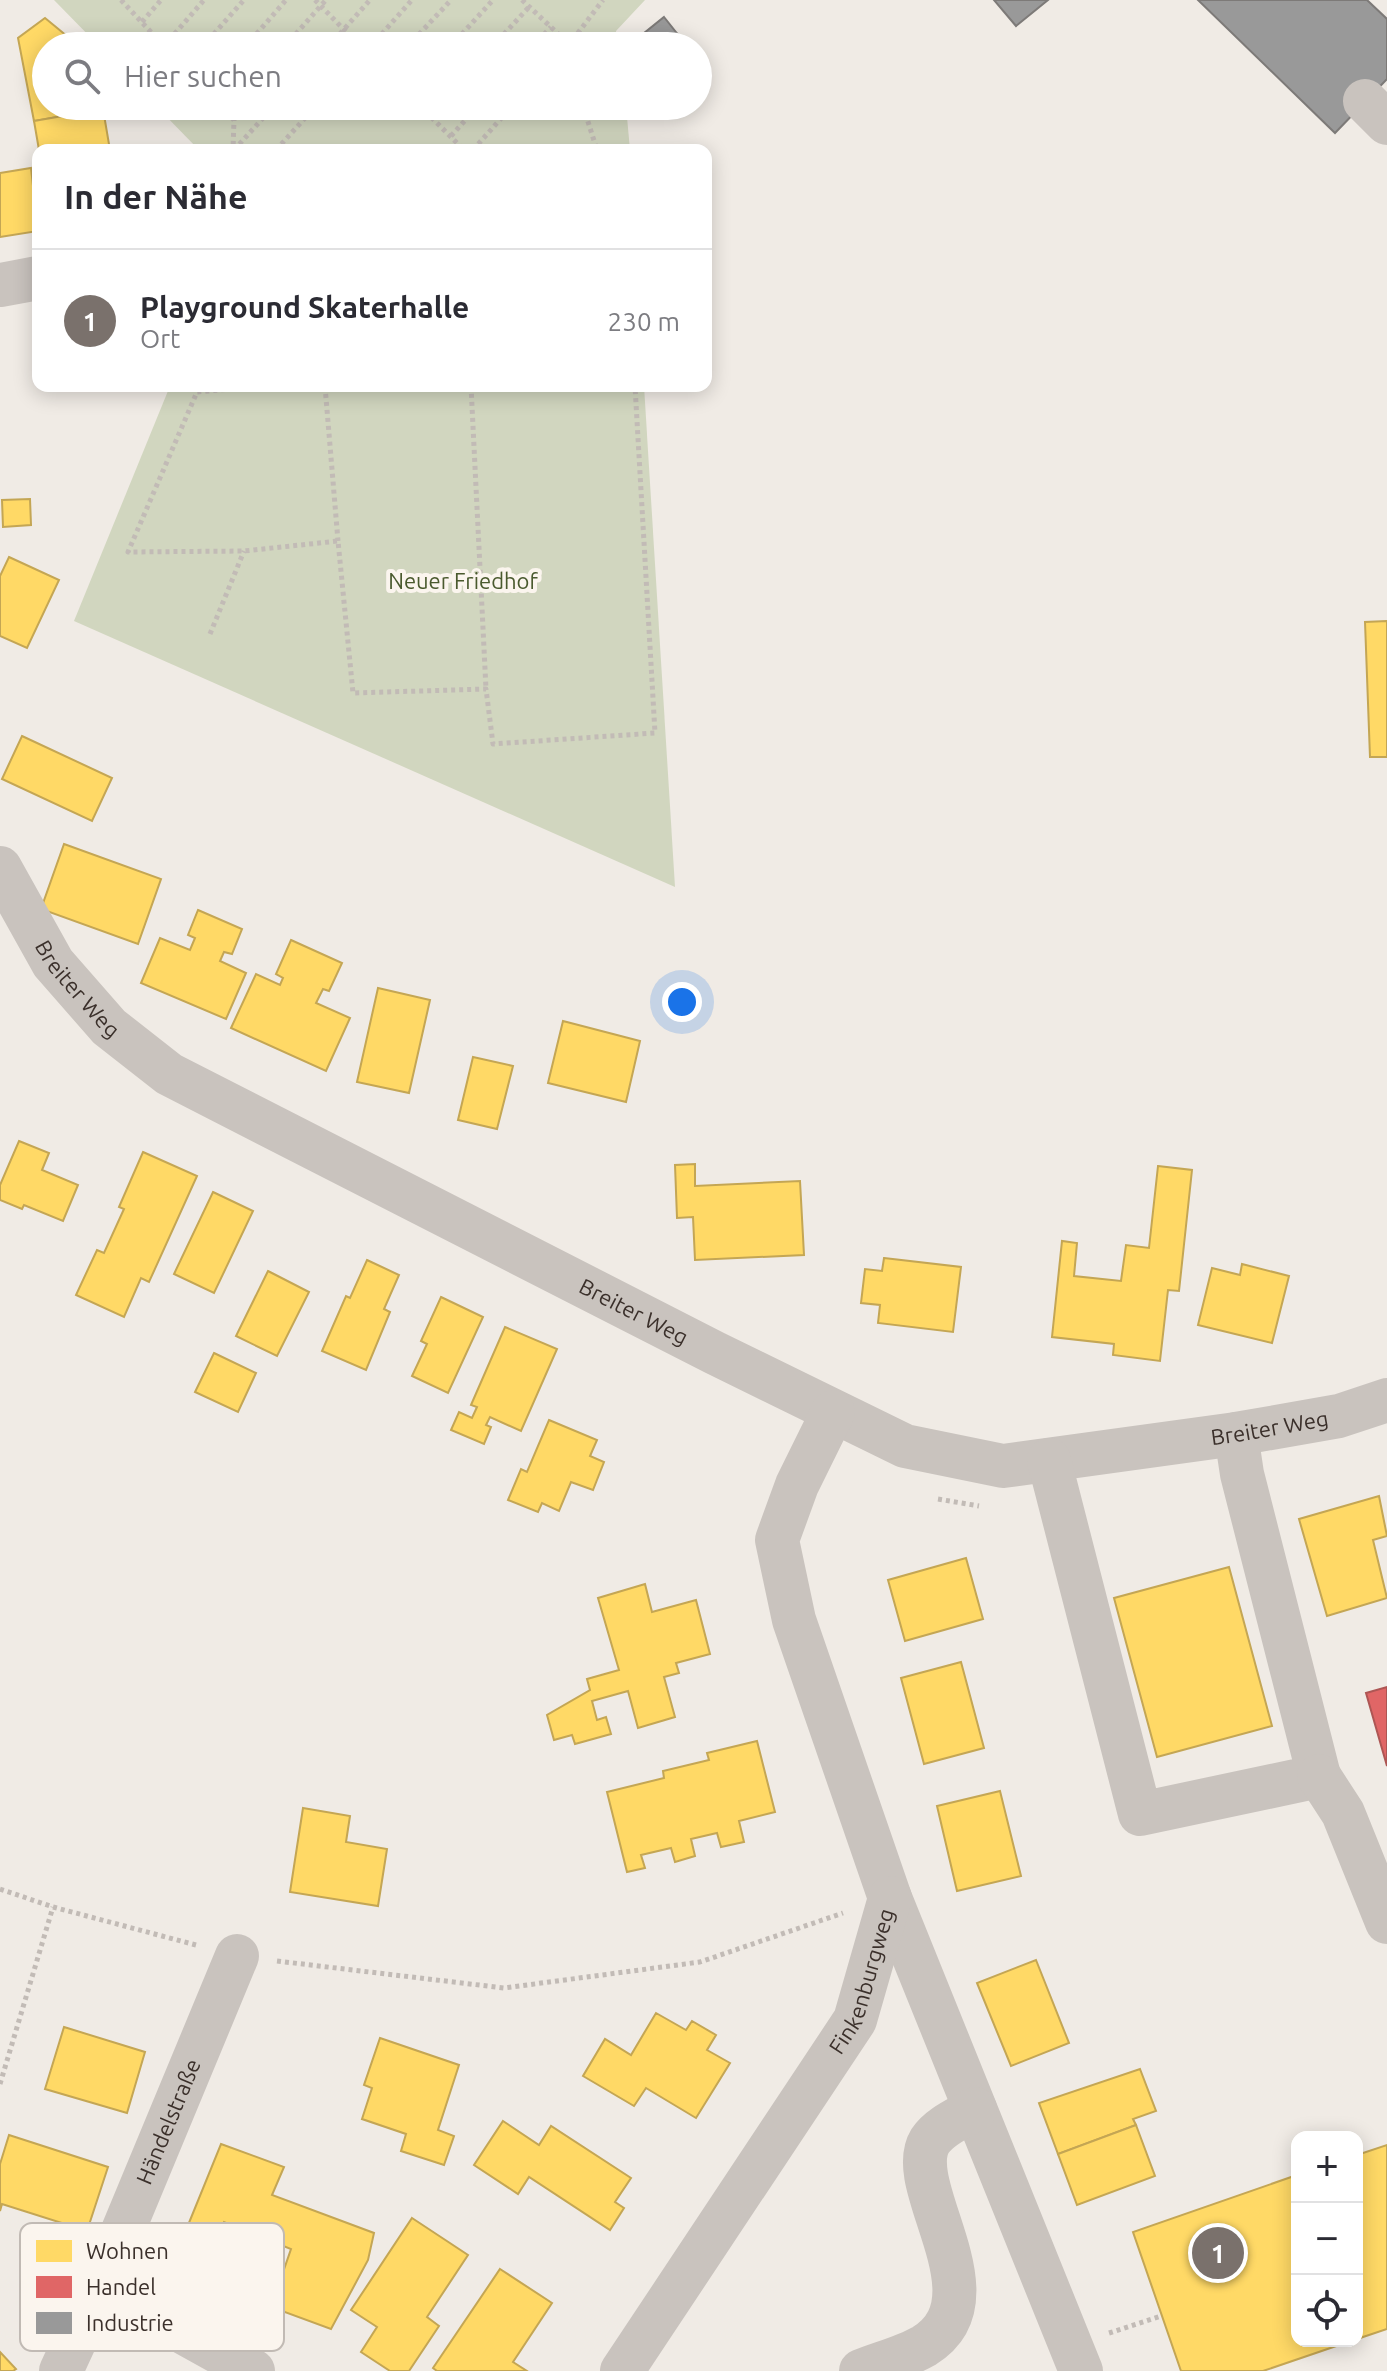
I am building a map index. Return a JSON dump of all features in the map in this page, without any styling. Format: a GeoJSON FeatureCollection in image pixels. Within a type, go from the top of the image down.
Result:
{"type":"FeatureCollection","features":[{"type":"Feature","properties":{"kind":"street"},"geometry":{"type":"LineString","coordinates":[[0,285],[32,279]]}},
{"type":"Feature","properties":{"kind":"street","name":"Breiter Weg"},"geometry":{"type":"LineString","coordinates":[[0,868],[53,963],[109,1027],[169,1074],[905,1446],[1003,1466],[1236,1434],[1339,1416],[1387,1400]]}},
{"type":"Feature","properties":{"kind":"street","name":"Finkenburgweg"},"geometry":{"type":"LineString","coordinates":[[622,2371],[855,2020],[890,1898],[794,1620],[777,1540],[797,1485],[833,1412]]}},
{"type":"Feature","properties":{"kind":"street"},"geometry":{"type":"LineString","coordinates":[[1236,1434],[1242,1474],[1319,1776],[1343,1813],[1387,1922]]}},
{"type":"Feature","properties":{"kind":"street"},"geometry":{"type":"LineString","coordinates":[[1049,1460],[1140,1814],[1319,1776]]}},
{"type":"Feature","properties":{"kind":"street"},"geometry":{"type":"LineString","coordinates":[[890,1898],[1076,2358]]}},
{"type":"Feature","properties":{"kind":"street","name":"Händelstraße"},"geometry":{"type":"LineString","coordinates":[[126,2223],[237,1956]]}},
{"type":"Feature","properties":{"kind":"street"},"geometry":{"type":"LineString","coordinates":[[861,2371],[925,2346],[943,2326],[954,2300],[953,2271],[923,2165],[931,2140],[943,2128],[975,2109]]}},
{"type":"Feature","properties":{"kind":"street","name":"Händelstraße"},"geometry":{"type":"LineString","coordinates":[[61,2371],[70,2351]]}},
{"type":"Feature","properties":{"kind":"street"},"geometry":{"type":"LineString","coordinates":[[217,2351],[253,2371]]}},
{"type":"Feature","properties":{"kind":"path"},"geometry":{"type":"LineString","coordinates":[[121,0],[151,32]]}},
{"type":"Feature","properties":{"kind":"path"},"geometry":{"type":"LineString","coordinates":[[142,22],[161,0]]}},
{"type":"Feature","properties":{"kind":"path"},"geometry":{"type":"LineString","coordinates":[[176,32],[204,0]]}},
{"type":"Feature","properties":{"kind":"path"},"geometry":{"type":"LineString","coordinates":[[215,32],[244,0]]}},
{"type":"Feature","properties":{"kind":"path"},"geometry":{"type":"LineString","coordinates":[[258,32],[286,0]]}},
{"type":"Feature","properties":{"kind":"path"},"geometry":{"type":"LineString","coordinates":[[315,0],[347,32]]}},
{"type":"Feature","properties":{"kind":"path"},"geometry":{"type":"LineString","coordinates":[[298,32],[326,0]]}},
{"type":"Feature","properties":{"kind":"path"},"geometry":{"type":"LineString","coordinates":[[341,32],[370,0]]}},
{"type":"Feature","properties":{"kind":"path"},"geometry":{"type":"LineString","coordinates":[[383,32],[412,0]]}},
{"type":"Feature","properties":{"kind":"path"},"geometry":{"type":"LineString","coordinates":[[421,32],[451,0]]}},
{"type":"Feature","properties":{"kind":"path"},"geometry":{"type":"LineString","coordinates":[[464,32],[493,0]]}},
{"type":"Feature","properties":{"kind":"path"},"geometry":{"type":"LineString","coordinates":[[522,0],[555,32]]}},
{"type":"Feature","properties":{"kind":"path"},"geometry":{"type":"LineString","coordinates":[[577,32],[603,0]]}},
{"type":"Feature","properties":{"kind":"path"},"geometry":{"type":"LineString","coordinates":[[506,32],[529,7]]}},
{"type":"Feature","properties":{"kind":"path"},"geometry":{"type":"LineString","coordinates":[[546,32],[551,27]]}},
{"type":"Feature","properties":{"kind":"path"},"geometry":{"type":"LineString","coordinates":[[234,120],[234,144]]}},
{"type":"Feature","properties":{"kind":"path"},"geometry":{"type":"LineString","coordinates":[[239,144],[261,120]]}},
{"type":"Feature","properties":{"kind":"path"},"geometry":{"type":"LineString","coordinates":[[281,144],[303,120]]}},
{"type":"Feature","properties":{"kind":"path"},"geometry":{"type":"LineString","coordinates":[[434,120],[458,144]]}},
{"type":"Feature","properties":{"kind":"path"},"geometry":{"type":"LineString","coordinates":[[451,136],[465,120]]}},
{"type":"Feature","properties":{"kind":"path"},"geometry":{"type":"LineString","coordinates":[[478,144],[500,120]]}},
{"type":"Feature","properties":{"kind":"path"},"geometry":{"type":"LineString","coordinates":[[587,120],[595,144]]}},
{"type":"Feature","properties":{"kind":"path"},"geometry":{"type":"LineString","coordinates":[[197,392],[128,552],[244,551],[338,541]]}},
{"type":"Feature","properties":{"kind":"path"},"geometry":{"type":"LineString","coordinates":[[326,392],[353,693],[486,689]]}},
{"type":"Feature","properties":{"kind":"path"},"geometry":{"type":"LineString","coordinates":[[471,392],[486,689],[493,744],[655,733],[635,392]]}},
{"type":"Feature","properties":{"kind":"path"},"geometry":{"type":"LineString","coordinates":[[210,634],[244,551]]}},
{"type":"Feature","properties":{"kind":"path"},"geometry":{"type":"LineString","coordinates":[[0,1889],[53,1907],[237,1956],[504,1988],[700,1962],[890,1898]]}},
{"type":"Feature","properties":{"kind":"path"},"geometry":{"type":"LineString","coordinates":[[0,2084],[53,1907]]}},
{"type":"Feature","properties":{"kind":"path"},"geometry":{"type":"LineString","coordinates":[[1076,2358],[1161,2316]]}},
{"type":"Feature","properties":{"kind":"green space"},"geometry":{"type":"Polygon","coordinates":[[[54,0],[645,0],[616,32],[85,32],[54,0]]]}},
{"type":"Feature","properties":{"kind":"green space"},"geometry":{"type":"Polygon","coordinates":[[[170,120],[627,120],[629,144],[193,144],[170,120]]]}},
{"type":"Feature","properties":{"kind":"green space","name":"Neuer Friedhof"},"geometry":{"type":"Polygon","coordinates":[[[168,392],[644,392],[675,887],[74,621],[168,392]]]}},
{"type":"Feature","properties":{"kind":"building: Wohnen"},"geometry":{"type":"Polygon","coordinates":[[[45,18],[62,32],[32,32],[32,111],[18,38],[45,18]]]}},
{"type":"Feature","properties":{"kind":"building: Wohnen"},"geometry":{"type":"Polygon","coordinates":[[[105,120],[109,144],[38,144],[34,121],[105,120]]]}},
{"type":"Feature","properties":{"kind":"building: Wohnen"},"geometry":{"type":"Polygon","coordinates":[[[31,168],[32,232],[0,237],[0,173],[31,168]]]}},
{"type":"Feature","properties":{"kind":"building: Wohnen"},"geometry":{"type":"Polygon","coordinates":[[[30,499],[31,525],[3,527],[2,500],[30,499]]]}},
{"type":"Feature","properties":{"kind":"building: Wohnen"},"geometry":{"type":"Polygon","coordinates":[[[9,557],[59,580],[27,648],[0,636],[0,576],[9,557]]]}},
{"type":"Feature","properties":{"kind":"building: Wohnen"},"geometry":{"type":"Polygon","coordinates":[[[1387,621],[1387,757],[1370,757],[1365,622],[1387,621]]]}},
{"type":"Feature","properties":{"kind":"building: Wohnen"},"geometry":{"type":"Polygon","coordinates":[[[22,736],[112,778],[92,821],[2,779],[22,736]]]}},
{"type":"Feature","properties":{"kind":"building: Wohnen"},"geometry":{"type":"Polygon","coordinates":[[[64,844],[161,879],[138,944],[41,909],[64,844]]]}},
{"type":"Feature","properties":{"kind":"building: Wohnen"},"geometry":{"type":"Polygon","coordinates":[[[198,910],[242,929],[232,954],[224,952],[220,961],[246,973],[226,1019],[141,983],[160,938],[190,950],[195,938],[188,935],[198,910]]]}},
{"type":"Feature","properties":{"kind":"building: Wohnen"},"geometry":{"type":"Polygon","coordinates":[[[291,940],[342,963],[329,991],[323,989],[316,1003],[350,1018],[326,1071],[231,1028],[256,974],[280,985],[283,978],[276,974],[291,940]]]}},
{"type":"Feature","properties":{"kind":"building: Wohnen"},"geometry":{"type":"Polygon","coordinates":[[[378,988],[430,1000],[409,1093],[357,1082],[378,988]]]}},
{"type":"Feature","properties":{"kind":"building: Wohnen"},"geometry":{"type":"Polygon","coordinates":[[[563,1021],[640,1041],[626,1102],[548,1083],[563,1021]]]}},
{"type":"Feature","properties":{"kind":"building: Wohnen"},"geometry":{"type":"Polygon","coordinates":[[[473,1057],[513,1066],[497,1129],[458,1120],[473,1057]]]}},
{"type":"Feature","properties":{"kind":"building: Wohnen"},"geometry":{"type":"Polygon","coordinates":[[[19,1141],[49,1153],[42,1170],[78,1185],[63,1221],[24,1205],[22,1209],[0,1200],[0,1185],[19,1141]]]}},
{"type":"Feature","properties":{"kind":"building: Wohnen"},"geometry":{"type":"Polygon","coordinates":[[[143,1152],[197,1176],[149,1282],[141,1278],[124,1317],[76,1295],[97,1250],[104,1253],[124,1209],[119,1207],[143,1152]]]}},
{"type":"Feature","properties":{"kind":"building: Wohnen"},"geometry":{"type":"Polygon","coordinates":[[[695,1164],[695,1186],[800,1181],[804,1255],[695,1260],[693,1217],[677,1218],[675,1165],[695,1164]]]}},
{"type":"Feature","properties":{"kind":"building: Wohnen"},"geometry":{"type":"Polygon","coordinates":[[[1158,1166],[1192,1170],[1179,1291],[1168,1290],[1160,1361],[1113,1355],[1114,1344],[1052,1337],[1062,1241],[1077,1243],[1074,1276],[1121,1281],[1126,1245],[1149,1248],[1158,1166]]]}},
{"type":"Feature","properties":{"kind":"building: Wohnen"},"geometry":{"type":"Polygon","coordinates":[[[213,1192],[253,1211],[214,1293],[174,1274],[213,1192]]]}},
{"type":"Feature","properties":{"kind":"building: Wohnen"},"geometry":{"type":"Polygon","coordinates":[[[884,1258],[961,1267],[953,1332],[878,1323],[880,1305],[861,1303],[865,1269],[882,1271],[884,1258]]]}},
{"type":"Feature","properties":{"kind":"building: Wohnen"},"geometry":{"type":"Polygon","coordinates":[[[367,1260],[399,1275],[384,1309],[390,1312],[366,1370],[322,1351],[346,1296],[350,1298],[367,1260]]]}},
{"type":"Feature","properties":{"kind":"building: Wohnen"},"geometry":{"type":"Polygon","coordinates":[[[1242,1264],[1289,1276],[1272,1343],[1198,1325],[1212,1268],[1240,1275],[1242,1264]]]}},
{"type":"Feature","properties":{"kind":"building: Wohnen"},"geometry":{"type":"Polygon","coordinates":[[[268,1271],[309,1292],[277,1356],[236,1336],[268,1271]]]}},
{"type":"Feature","properties":{"kind":"building: Wohnen"},"geometry":{"type":"Polygon","coordinates":[[[441,1297],[483,1317],[448,1393],[412,1376],[427,1344],[421,1341],[441,1297]]]}},
{"type":"Feature","properties":{"kind":"building: Wohnen"},"geometry":{"type":"Polygon","coordinates":[[[505,1327],[557,1349],[521,1431],[490,1417],[486,1425],[491,1427],[484,1444],[451,1430],[459,1412],[472,1418],[477,1407],[471,1405],[505,1327]]]}},
{"type":"Feature","properties":{"kind":"building: Wohnen"},"geometry":{"type":"Polygon","coordinates":[[[214,1353],[256,1373],[238,1412],[195,1392],[214,1353]]]}},
{"type":"Feature","properties":{"kind":"building: Wohnen"},"geometry":{"type":"Polygon","coordinates":[[[549,1420],[597,1440],[590,1456],[604,1462],[593,1490],[571,1482],[559,1511],[542,1503],[538,1512],[508,1500],[521,1469],[527,1472],[549,1420]]]}},
{"type":"Feature","properties":{"kind":"building: Wohnen"},"geometry":{"type":"Polygon","coordinates":[[[1379,1496],[1387,1536],[1373,1540],[1387,1598],[1327,1616],[1299,1519],[1379,1496]]]}},
{"type":"Feature","properties":{"kind":"building: Wohnen"},"geometry":{"type":"Polygon","coordinates":[[[966,1558],[983,1619],[905,1641],[888,1580],[966,1558]]]}},
{"type":"Feature","properties":{"kind":"building: Wohnen"},"geometry":{"type":"Polygon","coordinates":[[[1229,1567],[1272,1726],[1157,1757],[1114,1598],[1229,1567]]]}},
{"type":"Feature","properties":{"kind":"building: Wohnen"},"geometry":{"type":"Polygon","coordinates":[[[645,1584],[652,1612],[696,1600],[710,1654],[676,1663],[679,1673],[664,1677],[675,1717],[638,1728],[628,1691],[592,1701],[597,1720],[606,1717],[611,1734],[575,1744],[572,1735],[554,1740],[547,1715],[590,1690],[587,1679],[619,1670],[598,1598],[645,1584]]]}},
{"type":"Feature","properties":{"kind":"building: Wohnen"},"geometry":{"type":"Polygon","coordinates":[[[961,1662],[984,1748],[924,1764],[901,1678],[961,1662]]]}},
{"type":"Feature","properties":{"kind":"building: Wohnen"},"geometry":{"type":"Polygon","coordinates":[[[757,1741],[775,1812],[739,1821],[744,1842],[721,1847],[717,1833],[691,1839],[695,1856],[675,1862],[671,1848],[641,1855],[645,1868],[627,1872],[607,1792],[664,1778],[663,1771],[709,1760],[707,1753],[757,1741]]]}},
{"type":"Feature","properties":{"kind":"building: Wohnen"},"geometry":{"type":"Polygon","coordinates":[[[1000,1791],[1021,1876],[957,1891],[937,1806],[1000,1791]]]}},
{"type":"Feature","properties":{"kind":"building: Wohnen"},"geometry":{"type":"Polygon","coordinates":[[[303,1808],[350,1816],[346,1842],[387,1849],[378,1906],[290,1892],[303,1808]]]}},
{"type":"Feature","properties":{"kind":"building: Wohnen"},"geometry":{"type":"Polygon","coordinates":[[[1036,1960],[1069,2043],[1011,2066],[977,1983],[1036,1960]]]}},
{"type":"Feature","properties":{"kind":"building: Wohnen"},"geometry":{"type":"Polygon","coordinates":[[[656,2013],[686,2030],[692,2021],[716,2035],[707,2050],[730,2063],[696,2118],[646,2088],[634,2106],[583,2076],[605,2039],[631,2055],[656,2013]]]}},
{"type":"Feature","properties":{"kind":"building: Wohnen"},"geometry":{"type":"Polygon","coordinates":[[[64,2027],[145,2052],[127,2113],[45,2089],[64,2027]]]}},
{"type":"Feature","properties":{"kind":"building: Wohnen"},"geometry":{"type":"Polygon","coordinates":[[[380,2038],[459,2065],[438,2130],[454,2136],[444,2165],[401,2151],[406,2134],[362,2119],[372,2088],[364,2085],[380,2038]]]}},
{"type":"Feature","properties":{"kind":"building: Wohnen"},"geometry":{"type":"Polygon","coordinates":[[[1140,2069],[1156,2111],[1133,2119],[1136,2125],[1058,2154],[1039,2103],[1140,2069]]]}},
{"type":"Feature","properties":{"kind":"building: Wohnen"},"geometry":{"type":"Polygon","coordinates":[[[503,2121],[539,2145],[551,2126],[631,2178],[615,2202],[624,2208],[610,2230],[529,2177],[518,2194],[474,2165],[503,2121]]]}},
{"type":"Feature","properties":{"kind":"building: Wohnen"},"geometry":{"type":"Polygon","coordinates":[[[1136,2125],[1155,2176],[1077,2205],[1058,2154],[1136,2125]]]}},
{"type":"Feature","properties":{"kind":"building: Wohnen"},"geometry":{"type":"Polygon","coordinates":[[[9,2135],[108,2167],[90,2223],[62,2223],[2,2204],[0,2211],[0,2164],[9,2135]]]}},
{"type":"Feature","properties":{"kind":"building: Wohnen"},"geometry":{"type":"Polygon","coordinates":[[[221,2144],[284,2167],[272,2195],[374,2233],[368,2260],[331,2329],[284,2312],[284,2269],[291,2249],[284,2246],[284,2223],[189,2223],[221,2144]]]}},
{"type":"Feature","properties":{"kind":"building: Wohnen"},"geometry":{"type":"Polygon","coordinates":[[[1387,2145],[1387,2329],[1363,2337],[1363,2203],[1363,2153],[1387,2145]]]}},
{"type":"Feature","properties":{"kind":"building: Wohnen"},"geometry":{"type":"Polygon","coordinates":[[[1291,2177],[1291,2347],[1333,2347],[1263,2371],[1181,2371],[1133,2232],[1291,2177]]]}},
{"type":"Feature","properties":{"kind":"building: Wohnen"},"geometry":{"type":"Polygon","coordinates":[[[412,2218],[468,2255],[427,2317],[439,2326],[409,2371],[390,2371],[361,2352],[377,2327],[351,2310],[412,2218]]]}},
{"type":"Feature","properties":{"kind":"building: Wohnen"},"geometry":{"type":"Polygon","coordinates":[[[500,2269],[552,2303],[513,2362],[527,2371],[437,2371],[433,2368],[500,2269]]]}},
{"type":"Feature","properties":{"kind":"building: Wohnen"},"geometry":{"type":"Polygon","coordinates":[[[0,2352],[16,2369],[0,2371],[0,2352]]]}},
{"type":"Feature","properties":{"kind":"building: Handel"},"geometry":{"type":"Polygon","coordinates":[[[1387,1687],[1387,1766],[1366,1693],[1387,1687]]]}},
{"type":"Feature","properties":{"kind":"building: Industrie"},"geometry":{"type":"Polygon","coordinates":[[[994,0],[1048,0],[1016,26],[994,0]]]}},
{"type":"Feature","properties":{"kind":"building: Industrie"},"geometry":{"type":"Polygon","coordinates":[[[1198,0],[1367,0],[1387,19],[1387,79],[1335,133],[1198,0]]]}},
{"type":"Feature","properties":{"kind":"building: Industrie"},"geometry":{"type":"Polygon","coordinates":[[[664,17],[676,32],[645,32],[664,17]]]}},
{"type":"Feature","properties":{"kind":"place","name":"Playground Skaterhalle"},"geometry":{"type":"Point","coordinates":[1218,2253]}}]}
